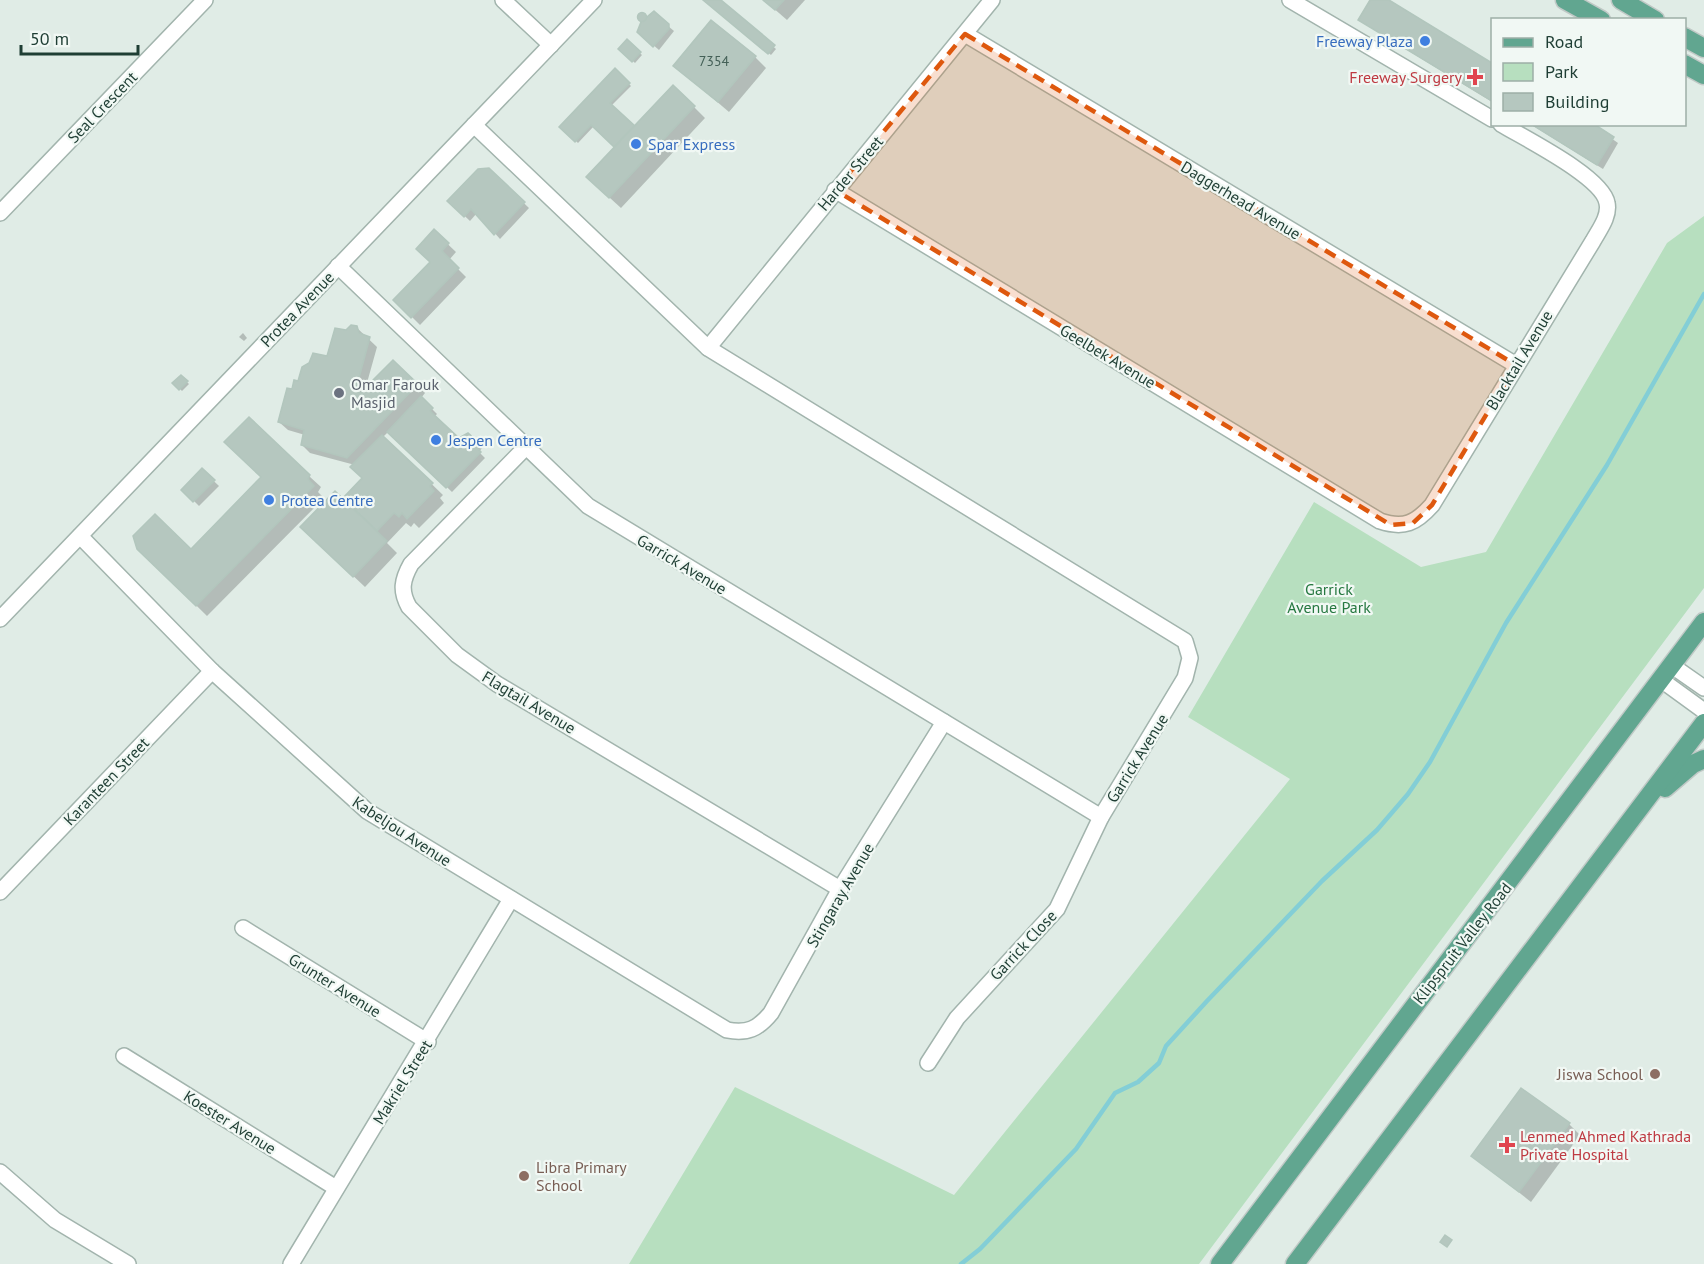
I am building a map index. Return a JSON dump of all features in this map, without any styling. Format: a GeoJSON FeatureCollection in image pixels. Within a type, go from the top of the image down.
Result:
{"type":"FeatureCollection","features":[{"type":"Feature","properties":{"kind":"main road"},"geometry":{"type":"LineString","coordinates":[[1565,0],[1597,18]]}},
{"type":"Feature","properties":{"kind":"main road"},"geometry":{"type":"LineString","coordinates":[[1621,0],[1652,18]]}},
{"type":"Feature","properties":{"kind":"main road"},"geometry":{"type":"LineString","coordinates":[[1686,38],[1704,48]]}},
{"type":"Feature","properties":{"kind":"main road"},"geometry":{"type":"LineString","coordinates":[[1686,65],[1704,75]]}},
{"type":"Feature","properties":{"kind":"main road","name":"Klipspruit Valley Road"},"geometry":{"type":"LineString","coordinates":[[1220,1264],[1704,622]]}},
{"type":"Feature","properties":{"kind":"main road"},"geometry":{"type":"LineString","coordinates":[[1295,1264],[1704,723]]}},
{"type":"Feature","properties":{"kind":"main road"},"geometry":{"type":"LineString","coordinates":[[1633,818],[1693,764],[1704,759]]}},
{"type":"Feature","properties":{"kind":"street","name":"Seal Crescent"},"geometry":{"type":"LineString","coordinates":[[0,213],[205,0]]}},
{"type":"Feature","properties":{"kind":"street"},"geometry":{"type":"LineString","coordinates":[[504,0],[551,45]]}},
{"type":"Feature","properties":{"kind":"street","name":"Protea Avenue"},"geometry":{"type":"LineString","coordinates":[[0,619],[594,0]]}},
{"type":"Feature","properties":{"kind":"street","name":"Harder Street"},"geometry":{"type":"LineString","coordinates":[[708,348],[992,0]]}},
{"type":"Feature","properties":{"kind":"street"},"geometry":{"type":"LineString","coordinates":[[1290,0],[1491,118]]}},
{"type":"Feature","properties":{"kind":"street","name":"Daggerhead Avenue"},"geometry":{"type":"LineString","coordinates":[[965,34],[1516,365]]}},
{"type":"Feature","properties":{"kind":"street","name":"Garrick Avenue"},"geometry":{"type":"LineString","coordinates":[[338,266],[578,498],[598,513],[1101,817],[1185,678],[1190,658],[1185,641],[708,348],[474,125]]}},
{"type":"Feature","properties":{"kind":"street","name":"Blacktail Avenue"},"geometry":{"type":"LineString","coordinates":[[1380,521],[1406,525],[1421,517],[1432,505],[1593,241],[1607,213],[1608,204],[1600,189],[1575,168],[1504,126]]}},
{"type":"Feature","properties":{"kind":"street","name":"Geelbek Avenue"},"geometry":{"type":"LineString","coordinates":[[835,190],[1380,521]]}},
{"type":"Feature","properties":{"kind":"street","name":"Flagtail Avenue"},"geometry":{"type":"LineString","coordinates":[[526,447],[411,564],[402,583],[408,608],[449,648],[487,677],[840,889]]}},
{"type":"Feature","properties":{"kind":"street","name":"Kabeljou Avenue"},"geometry":{"type":"LineString","coordinates":[[80,536],[212,671],[367,811],[714,1023]]}},
{"type":"Feature","properties":{"kind":"street","name":"Karanteen Street"},"geometry":{"type":"LineString","coordinates":[[0,892],[212,671]]}},
{"type":"Feature","properties":{"kind":"street"},"geometry":{"type":"LineString","coordinates":[[1666,672],[1704,688]]}},
{"type":"Feature","properties":{"kind":"street"},"geometry":{"type":"LineString","coordinates":[[1666,672],[1704,711]]}},
{"type":"Feature","properties":{"kind":"street","name":"Stingaray Avenue"},"geometry":{"type":"LineString","coordinates":[[714,1023],[737,1032],[746,1032],[763,1024],[809,950],[840,889],[944,722]]}},
{"type":"Feature","properties":{"kind":"street","name":"Garrick Close"},"geometry":{"type":"LineString","coordinates":[[928,1063],[957,1018],[1058,909],[1101,817]]}},
{"type":"Feature","properties":{"kind":"street","name":"Makriel Street"},"geometry":{"type":"LineString","coordinates":[[291,1264],[428,1042],[511,899]]}},
{"type":"Feature","properties":{"kind":"street","name":"Grunter Avenue"},"geometry":{"type":"LineString","coordinates":[[243,928],[428,1042]]}},
{"type":"Feature","properties":{"kind":"street","name":"Koester Avenue"},"geometry":{"type":"LineString","coordinates":[[124,1056],[336,1188]]}},
{"type":"Feature","properties":{"kind":"street"},"geometry":{"type":"LineString","coordinates":[[0,1172],[55,1220],[128,1264]]}},
{"type":"Feature","properties":{"kind":"highlighted area"},"geometry":{"type":"Polygon","coordinates":[[[965,34],[1516,365],[1432,505],[1413,523],[1391,525],[835,190],[965,34]]]}},
{"type":"Feature","properties":{"kind":"green space","name":"Garrick Avenue Park"},"geometry":{"type":"Polygon","coordinates":[[[1704,216],[1704,588],[1199,1264],[629,1264],[735,1087],[954,1195],[1290,779],[1188,717],[1314,502],[1421,567],[1486,552],[1667,243],[1704,216]]]}},
{"type":"Feature","properties":{"kind":"building"},"geometry":{"type":"Polygon","coordinates":[[[703,0],[721,0],[775,45],[768,54],[703,0]]]}},
{"type":"Feature","properties":{"kind":"building"},"geometry":{"type":"Polygon","coordinates":[[[763,0],[784,0],[775,10],[763,0]]]}},
{"type":"Feature","properties":{"kind":"building","name":"Freeway Plaza"},"geometry":{"type":"Polygon","coordinates":[[[1370,0],[1389,0],[1491,62],[1491,100],[1358,20],[1370,0]]]}},
{"type":"Feature","properties":{"kind":"building"},"geometry":{"type":"Polygon","coordinates":[[[654,11],[669,24],[669,29],[653,47],[637,32],[641,22],[654,11]]]}},
{"type":"Feature","properties":{"kind":"building"},"geometry":{"type":"Polygon","coordinates":[[[642,13],[646,17],[642,21],[638,17],[642,13]]]}},
{"type":"Feature","properties":{"kind":"building"},"geometry":{"type":"Polygon","coordinates":[[[711,20],[756,56],[718,102],[673,66],[711,20]]]}},
{"type":"Feature","properties":{"kind":"building"},"geometry":{"type":"Polygon","coordinates":[[[627,39],[641,52],[632,62],[618,49],[627,39]]]}},
{"type":"Feature","properties":{"kind":"building"},"geometry":{"type":"Polygon","coordinates":[[[615,68],[630,83],[610,103],[635,126],[614,147],[591,125],[575,142],[559,127],[615,68]]]}},
{"type":"Feature","properties":{"kind":"building"},"geometry":{"type":"Polygon","coordinates":[[[673,85],[695,106],[609,198],[586,177],[673,85]]]}},
{"type":"Feature","properties":{"kind":"building"},"geometry":{"type":"Polygon","coordinates":[[[1534,126],[1597,126],[1614,137],[1597,165],[1534,126]]]}},
{"type":"Feature","properties":{"kind":"building"},"geometry":{"type":"Polygon","coordinates":[[[489,168],[525,202],[494,235],[471,209],[464,217],[447,201],[478,169],[489,168]]]}},
{"type":"Feature","properties":{"kind":"building"},"geometry":{"type":"Polygon","coordinates":[[[434,229],[449,243],[442,251],[459,268],[411,318],[393,300],[430,262],[416,249],[434,229]]]}},
{"type":"Feature","properties":{"kind":"building","name":"Omar Farouk Masjid"},"geometry":{"type":"Polygon","coordinates":[[[351,325],[357,326],[359,333],[370,337],[356,389],[360,393],[393,360],[418,384],[347,458],[301,445],[304,430],[278,422],[287,388],[292,389],[294,380],[298,381],[302,367],[309,363],[313,353],[327,356],[335,328],[346,330],[351,325]]]}},
{"type":"Feature","properties":{"kind":"building"},"geometry":{"type":"Polygon","coordinates":[[[181,375],[188,381],[179,390],[172,383],[181,375]]]}},
{"type":"Feature","properties":{"kind":"building","name":"Jespen Centre"},"geometry":{"type":"Polygon","coordinates":[[[421,396],[433,408],[430,411],[459,438],[468,433],[478,442],[475,446],[481,452],[446,488],[387,432],[421,396]]]}},
{"type":"Feature","properties":{"kind":"building","name":"Protea Centre"},"geometry":{"type":"Polygon","coordinates":[[[249,417],[310,475],[308,479],[314,486],[196,606],[137,549],[133,536],[155,514],[191,549],[261,477],[224,442],[249,417]]]}},
{"type":"Feature","properties":{"kind":"building"},"geometry":{"type":"Polygon","coordinates":[[[382,435],[433,483],[430,486],[434,491],[407,519],[402,513],[399,517],[394,513],[377,531],[343,498],[362,478],[350,467],[382,435]]]}},
{"type":"Feature","properties":{"kind":"building"},"geometry":{"type":"Polygon","coordinates":[[[202,468],[215,480],[193,502],[181,490],[202,468]]]}},
{"type":"Feature","properties":{"kind":"building"},"geometry":{"type":"Polygon","coordinates":[[[335,491],[387,541],[353,577],[300,527],[335,491]]]}},
{"type":"Feature","properties":{"kind":"building"},"geometry":{"type":"Polygon","coordinates":[[[1521,1088],[1570,1123],[1519,1192],[1471,1156],[1521,1088]]]}},
{"type":"Feature","properties":{"kind":"building"},"geometry":{"type":"Polygon","coordinates":[[[1445,1235],[1452,1240],[1447,1247],[1440,1242],[1445,1235]]]}},
{"type":"Feature","properties":{"kind":"waterway"},"geometry":{"type":"LineString","coordinates":[[961,1264],[980,1249],[1076,1149],[1115,1093],[1138,1082],[1159,1063],[1166,1046],[1207,1001],[1322,881],[1377,830],[1408,794],[1430,762],[1506,623],[1607,465],[1704,294]]}},
{"type":"Feature","properties":{"kind":"place","name":"Freeway Plaza"},"geometry":{"type":"Point","coordinates":[1425,41]}},
{"type":"Feature","properties":{"kind":"place","name":"Freeway Surgery"},"geometry":{"type":"Point","coordinates":[1475,77]}},
{"type":"Feature","properties":{"kind":"place","name":"Spar Express"},"geometry":{"type":"Point","coordinates":[636,144]}},
{"type":"Feature","properties":{"kind":"place","name":"Omar Farouk Masjid"},"geometry":{"type":"Point","coordinates":[339,393]}},
{"type":"Feature","properties":{"kind":"place","name":"Jespen Centre"},"geometry":{"type":"Point","coordinates":[436,440]}},
{"type":"Feature","properties":{"kind":"place","name":"Protea Centre"},"geometry":{"type":"Point","coordinates":[269,500]}},
{"type":"Feature","properties":{"kind":"place","name":"Jiswa School"},"geometry":{"type":"Point","coordinates":[1655,1074]}},
{"type":"Feature","properties":{"kind":"place","name":"Lenmed Ahmed Kathrada Private Hospital"},"geometry":{"type":"Point","coordinates":[1507,1145]}},
{"type":"Feature","properties":{"kind":"place","name":"Libra Primary School"},"geometry":{"type":"Point","coordinates":[524,1176]}}]}
